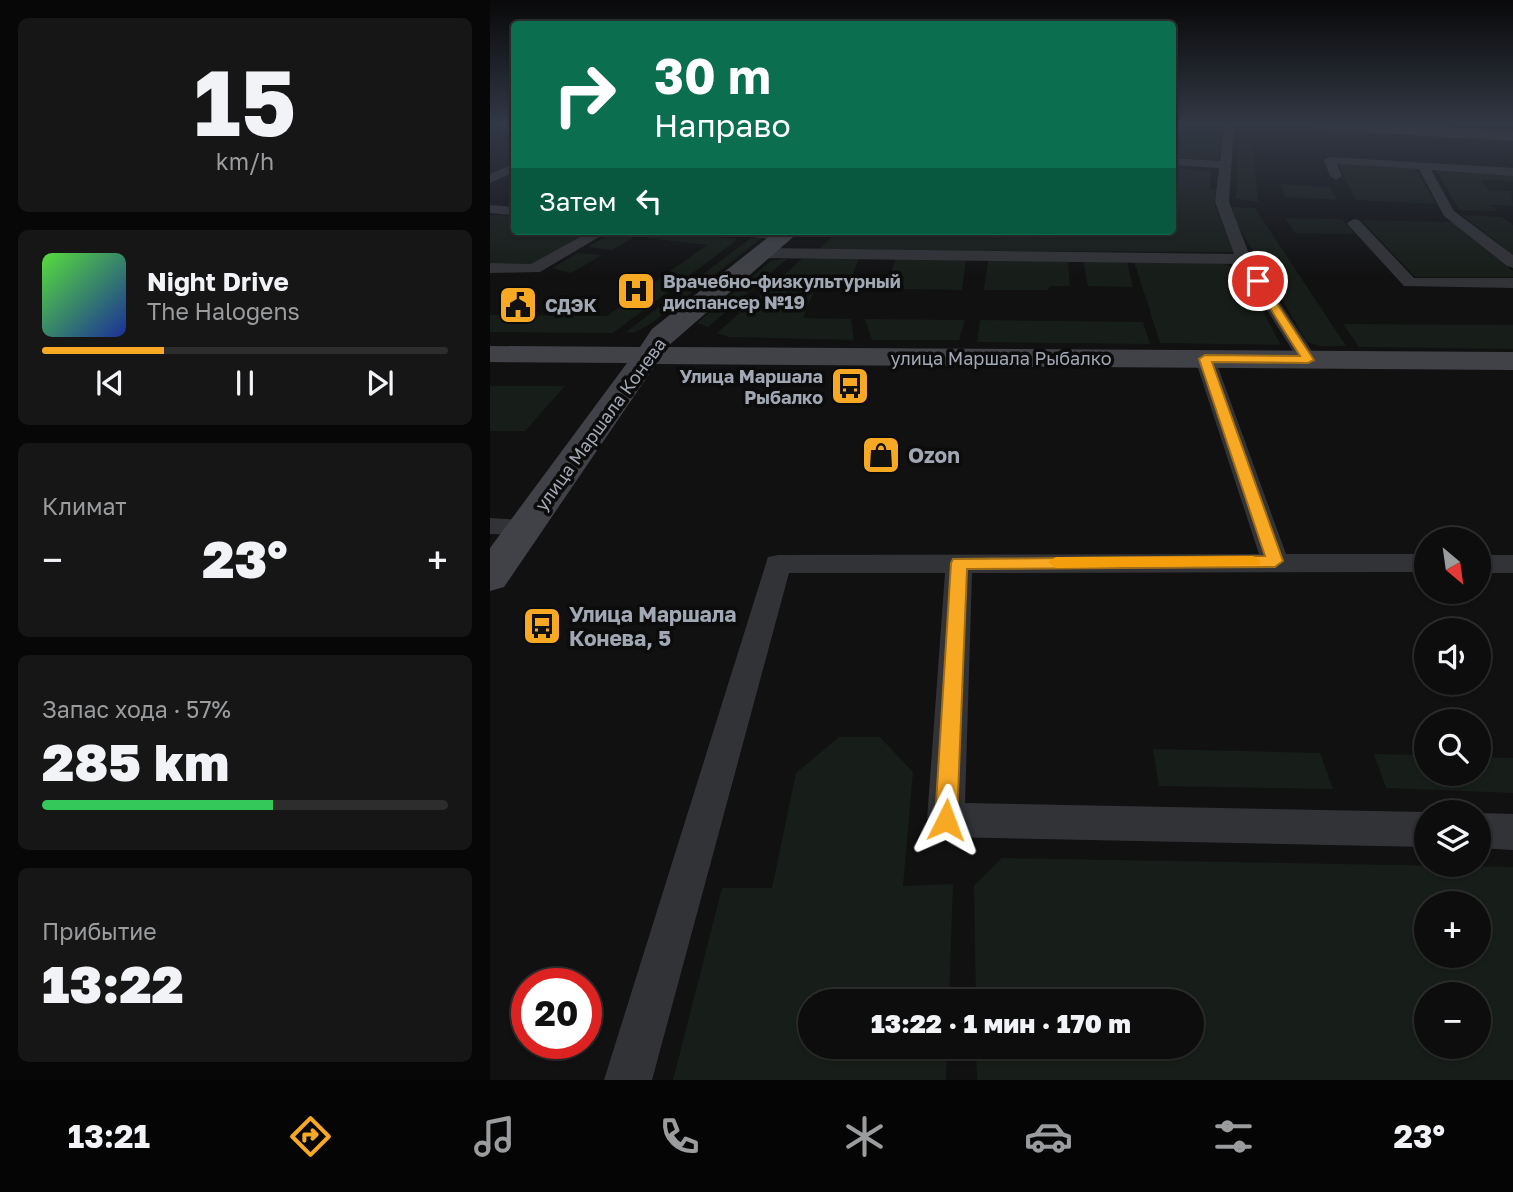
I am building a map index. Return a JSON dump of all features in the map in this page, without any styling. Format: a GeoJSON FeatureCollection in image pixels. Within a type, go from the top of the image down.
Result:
{"type":"FeatureCollection","features":[{"type":"Feature","properties":{"kind":"street","name":"улица Маршала Конева"},"geometry":{"type":"LineString","coordinates":[[490,577],[662,335],[784,235]]}},
{"type":"Feature","properties":{"kind":"street","name":"улица Маршала Рыбалко"},"geometry":{"type":"LineString","coordinates":[[490,355],[1513,361]]}},
{"type":"Feature","properties":{"kind":"lane"},"geometry":{"type":"LineString","coordinates":[[1226,175],[1222,202],[1243,259],[1308,360]]}},
{"type":"Feature","properties":{"kind":"lane"},"geometry":{"type":"LineString","coordinates":[[1428,175],[1449,213],[1513,263]]}},
{"type":"Feature","properties":{"kind":"lane"},"geometry":{"type":"LineString","coordinates":[[490,209],[511,210]]}},
{"type":"Feature","properties":{"kind":"lane"},"geometry":{"type":"LineString","coordinates":[[1354,223],[1410,283],[1513,283]]}},
{"type":"Feature","properties":{"kind":"lane"},"geometry":{"type":"LineString","coordinates":[[490,268],[534,269],[595,235]]}},
{"type":"Feature","properties":{"kind":"lane"},"geometry":{"type":"LineString","coordinates":[[762,253],[1243,259]]}},
{"type":"Feature","properties":{"kind":"lane"},"geometry":{"type":"LineString","coordinates":[[1205,359],[1275,561]]}},
{"type":"Feature","properties":{"kind":"lane"},"geometry":{"type":"LineString","coordinates":[[490,526],[526,527]]}},
{"type":"Feature","properties":{"kind":"lane"},"geometry":{"type":"LineString","coordinates":[[959,563],[946,820],[1414,830]]}},
{"type":"Feature","properties":{"kind":"lane"},"geometry":{"type":"LineString","coordinates":[[628,1080],[778,564],[1414,563]]}},
{"type":"Feature","properties":{"kind":"lane"},"geometry":{"type":"LineString","coordinates":[[1491,564],[1513,564]]}},
{"type":"Feature","properties":{"kind":"lane"},"geometry":{"type":"LineString","coordinates":[[1491,831],[1513,832]]}},
{"type":"Feature","properties":{"kind":"shaded area"},"geometry":{"type":"Polygon","coordinates":[[[1176,175],[1211,175],[1209,201],[1226,251],[1147,250],[919,235],[1176,235],[1176,175]]]}},
{"type":"Feature","properties":{"kind":"shaded area"},"geometry":{"type":"Polygon","coordinates":[[[1237,175],[1256,175],[1258,202],[1236,199],[1237,175]]]}},
{"type":"Feature","properties":{"kind":"shaded area"},"geometry":{"type":"Polygon","coordinates":[[[1343,175],[1420,175],[1436,204],[1355,200],[1343,175]]]}},
{"type":"Feature","properties":{"kind":"shaded area"},"geometry":{"type":"Polygon","coordinates":[[[1439,175],[1513,175],[1513,181],[1480,180],[1489,190],[1511,191],[1513,206],[1491,205],[1498,211],[1459,210],[1439,175]]]}},
{"type":"Feature","properties":{"kind":"shaded area"},"geometry":{"type":"Polygon","coordinates":[[[1280,184],[1330,187],[1337,200],[1285,197],[1280,184]]]}},
{"type":"Feature","properties":{"kind":"shaded area"},"geometry":{"type":"Polygon","coordinates":[[[1176,189],[1216,190],[1214,202],[1233,252],[818,250],[834,235],[961,235],[1017,240],[1103,235],[1176,235],[1176,189]]]}},
{"type":"Feature","properties":{"kind":"shaded area"},"geometry":{"type":"Polygon","coordinates":[[[1231,207],[1255,208],[1346,346],[1319,346],[1307,342],[1237,224],[1231,207]]]}},
{"type":"Feature","properties":{"kind":"shaded area"},"geometry":{"type":"Polygon","coordinates":[[[490,215],[511,216],[511,235],[584,235],[530,265],[490,264],[490,215]]]}},
{"type":"Feature","properties":{"kind":"shaded area"},"geometry":{"type":"Polygon","coordinates":[[[1462,215],[1502,217],[1513,225],[1513,255],[1462,215]]]}},
{"type":"Feature","properties":{"kind":"shaded area"},"geometry":{"type":"Polygon","coordinates":[[[1285,218],[1342,219],[1355,234],[1295,233],[1285,218]]]}},
{"type":"Feature","properties":{"kind":"shaded area"},"geometry":{"type":"Polygon","coordinates":[[[1361,220],[1452,222],[1513,271],[1513,277],[1415,277],[1361,220]]]}},
{"type":"Feature","properties":{"kind":"shaded area"},"geometry":{"type":"Polygon","coordinates":[[[608,235],[638,235],[612,250],[588,247],[608,235]]]}},
{"type":"Feature","properties":{"kind":"shaded area"},"geometry":{"type":"Polygon","coordinates":[[[651,235],[698,235],[738,239],[613,333],[490,332],[490,315],[607,316],[707,245],[646,238],[651,235]]]}},
{"type":"Feature","properties":{"kind":"shaded area"},"geometry":{"type":"Polygon","coordinates":[[[751,238],[762,238],[652,323],[634,333],[626,332],[751,238]]]}},
{"type":"Feature","properties":{"kind":"shaded area"},"geometry":{"type":"Polygon","coordinates":[[[578,253],[602,255],[571,273],[552,268],[578,253]]]}},
{"type":"Feature","properties":{"kind":"shaded area"},"geometry":{"type":"Polygon","coordinates":[[[787,259],[708,327],[697,323],[771,261],[787,259]]]}},
{"type":"Feature","properties":{"kind":"shaded area"},"geometry":{"type":"Polygon","coordinates":[[[802,259],[859,259],[849,284],[817,284],[803,318],[851,319],[854,340],[729,337],[717,333],[802,259]]]}},
{"type":"Feature","properties":{"kind":"shaded area"},"geometry":{"type":"Polygon","coordinates":[[[896,259],[966,260],[962,290],[904,289],[903,285],[886,284],[896,259]]]}},
{"type":"Feature","properties":{"kind":"shaded area"},"geometry":{"type":"Polygon","coordinates":[[[988,260],[1068,261],[1070,286],[1050,286],[1048,290],[984,290],[988,260]]]}},
{"type":"Feature","properties":{"kind":"shaded area"},"geometry":{"type":"Polygon","coordinates":[[[1083,261],[1127,262],[1133,287],[1088,286],[1083,261]]]}},
{"type":"Feature","properties":{"kind":"shaded area"},"geometry":{"type":"Polygon","coordinates":[[[1134,261],[1218,263],[1241,270],[1281,345],[1160,343],[1134,261]]]}},
{"type":"Feature","properties":{"kind":"shaded area"},"geometry":{"type":"Polygon","coordinates":[[[865,319],[965,320],[959,340],[872,340],[865,319]]]}},
{"type":"Feature","properties":{"kind":"shaded area"},"geometry":{"type":"Polygon","coordinates":[[[980,320],[1143,322],[1150,344],[977,342],[980,320]]]}},
{"type":"Feature","properties":{"kind":"shaded area"},"geometry":{"type":"Polygon","coordinates":[[[1343,324],[1513,325],[1513,349],[1359,347],[1343,324]]]}},
{"type":"Feature","properties":{"kind":"shaded area"},"geometry":{"type":"Polygon","coordinates":[[[490,386],[565,386],[525,431],[490,431],[490,386]]]}},
{"type":"Feature","properties":{"kind":"shaded area"},"geometry":{"type":"Polygon","coordinates":[[[839,737],[880,737],[913,772],[903,886],[953,884],[949,989],[798,989],[798,1059],[947,1059],[946,1080],[673,1080],[722,888],[772,888],[796,773],[839,737]]]}},
{"type":"Feature","properties":{"kind":"shaded area"},"geometry":{"type":"Polygon","coordinates":[[[1153,749],[1320,753],[1333,789],[1159,786],[1153,749]]]}},
{"type":"Feature","properties":{"kind":"shaded area"},"geometry":{"type":"Polygon","coordinates":[[[1374,754],[1414,755],[1414,786],[1491,786],[1491,757],[1513,758],[1513,793],[1386,788],[1374,754]]]}},
{"type":"Feature","properties":{"kind":"shaded area"},"geometry":{"type":"Polygon","coordinates":[[[1002,858],[1414,865],[1414,877],[1491,877],[1491,867],[1513,867],[1513,1080],[977,1080],[976,1059],[1204,1059],[1204,989],[976,989],[974,886],[1002,858]]]}},
{"type":"Feature","properties":{"kind":"slow traffic"},"geometry":{"type":"LineString","coordinates":[[1056,562],[1253,561]]}},
{"type":"Feature","properties":{"kind":"place","name":"Врачебно-физкультурный диспансер №19"},"geometry":{"type":"Point","coordinates":[636,291]}},
{"type":"Feature","properties":{"kind":"place","name":"СДЭК"},"geometry":{"type":"Point","coordinates":[518,305]}},
{"type":"Feature","properties":{"kind":"place","name":"Улица Маршала Рыбалко"},"geometry":{"type":"Point","coordinates":[850,386]}},
{"type":"Feature","properties":{"kind":"place","name":"Ozon"},"geometry":{"type":"Point","coordinates":[881,455]}},
{"type":"Feature","properties":{"kind":"place","name":"Улица Маршала Конева, 5"},"geometry":{"type":"Point","coordinates":[542,626]}},
{"type":"Feature","properties":{"kind":"route"},"geometry":{"type":"LineString","coordinates":[[946,820],[959,563],[1275,561],[1205,359],[1308,360],[1258,281]]}}]}
